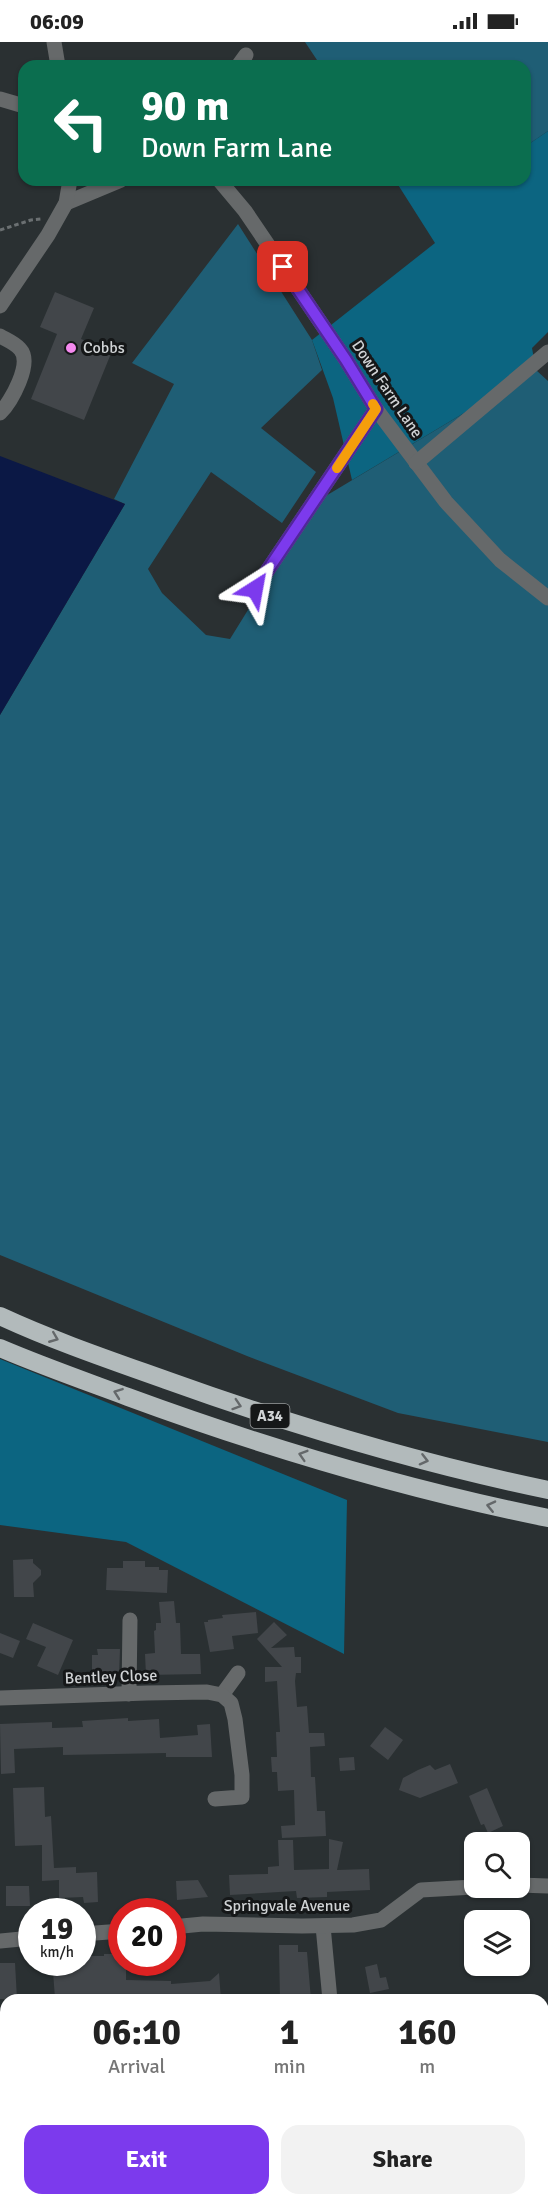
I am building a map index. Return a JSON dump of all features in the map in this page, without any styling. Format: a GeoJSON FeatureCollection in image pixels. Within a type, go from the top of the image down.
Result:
{"type":"FeatureCollection","features":[{"type":"Feature","properties":{"kind":"highway","name":"A34"},"geometry":{"type":"LineString","coordinates":[[0,1316],[119,1364],[345,1440],[548,1490]]}},
{"type":"Feature","properties":{"kind":"highway","name":"A34"},"geometry":{"type":"LineString","coordinates":[[0,1348],[204,1425],[344,1467],[489,1506],[548,1518]]}},
{"type":"Feature","properties":{"kind":"street"},"geometry":{"type":"LineString","coordinates":[[54,42],[57,60]]}},
{"type":"Feature","properties":{"kind":"street"},"geometry":{"type":"LineString","coordinates":[[0,99],[18,104]]}},
{"type":"Feature","properties":{"kind":"street"},"geometry":{"type":"LineString","coordinates":[[0,306],[58,217],[66,203],[69,186]]}},
{"type":"Feature","properties":{"kind":"street"},"geometry":{"type":"LineString","coordinates":[[66,203],[107,186]]}},
{"type":"Feature","properties":{"kind":"street","name":"Down Farm Lane"},"geometry":{"type":"LineString","coordinates":[[224,186],[265,241],[346,360],[376,409],[446,502],[500,560],[548,598]]}},
{"type":"Feature","properties":{"kind":"street"},"geometry":{"type":"LineString","coordinates":[[0,336],[21,350],[25,359],[24,369],[8,404],[0,413]]}},
{"type":"Feature","properties":{"kind":"street"},"geometry":{"type":"LineString","coordinates":[[416,463],[548,352]]}},
{"type":"Feature","properties":{"kind":"street"},"geometry":{"type":"LineString","coordinates":[[255,589],[376,409]]}},
{"type":"Feature","properties":{"kind":"street"},"geometry":{"type":"LineString","coordinates":[[129,1694],[130,1620]]}},
{"type":"Feature","properties":{"kind":"street"},"geometry":{"type":"LineString","coordinates":[[215,1799],[242,1797],[242,1774],[235,1719],[231,1704],[222,1695],[238,1673]]}},
{"type":"Feature","properties":{"kind":"street","name":"Bentley Close"},"geometry":{"type":"LineString","coordinates":[[0,1698],[207,1692],[222,1695]]}},
{"type":"Feature","properties":{"kind":"street"},"geometry":{"type":"LineString","coordinates":[[530,1886],[548,1886]]}},
{"type":"Feature","properties":{"kind":"street","name":"Springvale Avenue"},"geometry":{"type":"LineString","coordinates":[[186,1926],[242,1923],[323,1926],[353,1924],[381,1920],[422,1890],[464,1888]]}},
{"type":"Feature","properties":{"kind":"street"},"geometry":{"type":"LineString","coordinates":[[323,1926],[329,1994]]}},
{"type":"Feature","properties":{"kind":"street"},"geometry":{"type":"LineString","coordinates":[[0,1941],[18,1939]]}},
{"type":"Feature","properties":{"kind":"path"},"geometry":{"type":"LineString","coordinates":[[0,230],[31,220],[58,217]]}},
{"type":"Feature","properties":{"kind":"shaded area"},"geometry":{"type":"Polygon","coordinates":[[[305,42],[548,42],[548,131],[531,143],[531,60],[317,60],[305,42]]]}},
{"type":"Feature","properties":{"kind":"shaded area"},"geometry":{"type":"Polygon","coordinates":[[[548,131],[548,332],[532,348],[536,370],[352,480],[333,398],[312,340],[435,243],[399,186],[531,186],[531,143],[548,131]]]}},
{"type":"Feature","properties":{"kind":"shaded area"},"geometry":{"type":"Polygon","coordinates":[[[238,224],[312,340],[322,370],[261,428],[316,472],[282,523],[211,472],[148,569],[162,593],[206,635],[230,639],[314,503],[536,370],[548,381],[548,1442],[398,1413],[247,1356],[0,1255],[0,715],[125,504],[114,499],[174,384],[132,363],[238,224]]]}},
{"type":"Feature","properties":{"kind":"shaded area"},"geometry":{"type":"Polygon","coordinates":[[[0,456],[125,504],[0,715],[0,456]]]}},
{"type":"Feature","properties":{"kind":"shaded area"},"geometry":{"type":"Polygon","coordinates":[[[0,1359],[347,1500],[344,1654],[126,1542],[0,1525],[0,1359]]]}},
{"type":"Feature","properties":{"kind":"building","name":"Cobbs"},"geometry":{"type":"Polygon","coordinates":[[[55,292],[94,308],[81,339],[112,351],[84,420],[31,399],[57,334],[40,327],[55,292]]]}},
{"type":"Feature","properties":{"kind":"building"},"geometry":{"type":"Polygon","coordinates":[[[33,1559],[33,1563],[41,1570],[41,1575],[33,1583],[34,1597],[14,1597],[13,1560],[33,1559]]]}},
{"type":"Feature","properties":{"kind":"building"},"geometry":{"type":"Polygon","coordinates":[[[123,1561],[145,1561],[145,1567],[159,1567],[159,1570],[168,1570],[167,1593],[106,1590],[107,1568],[123,1568],[123,1561]]]}},
{"type":"Feature","properties":{"kind":"building"},"geometry":{"type":"Polygon","coordinates":[[[174,1601],[176,1623],[180,1623],[181,1654],[200,1654],[201,1674],[146,1675],[145,1654],[155,1653],[154,1631],[156,1623],[161,1623],[159,1602],[174,1601]]]}},
{"type":"Feature","properties":{"kind":"building"},"geometry":{"type":"Polygon","coordinates":[[[256,1612],[258,1633],[232,1636],[234,1649],[210,1652],[204,1622],[223,1618],[222,1615],[256,1612]]]}},
{"type":"Feature","properties":{"kind":"building"},"geometry":{"type":"Polygon","coordinates":[[[274,1622],[287,1635],[271,1648],[294,1647],[295,1657],[301,1657],[301,1673],[296,1673],[295,1681],[297,1707],[307,1706],[309,1733],[324,1733],[325,1746],[310,1747],[311,1777],[315,1777],[317,1811],[325,1811],[326,1836],[282,1838],[281,1826],[295,1825],[294,1790],[278,1791],[277,1772],[272,1772],[271,1757],[277,1757],[276,1732],[280,1732],[277,1681],[265,1682],[265,1667],[282,1667],[257,1639],[274,1622]]]}},
{"type":"Feature","properties":{"kind":"building"},"geometry":{"type":"Polygon","coordinates":[[[33,1623],[73,1640],[58,1675],[37,1666],[46,1647],[26,1639],[33,1623]]]}},
{"type":"Feature","properties":{"kind":"building"},"geometry":{"type":"Polygon","coordinates":[[[0,1633],[20,1641],[13,1658],[0,1653],[0,1633]]]}},
{"type":"Feature","properties":{"kind":"building"},"geometry":{"type":"Polygon","coordinates":[[[97,1649],[120,1649],[119,1677],[115,1677],[115,1681],[100,1682],[100,1672],[92,1672],[92,1655],[98,1655],[97,1649]]]}},
{"type":"Feature","properties":{"kind":"building"},"geometry":{"type":"Polygon","coordinates":[[[128,1718],[128,1721],[159,1719],[160,1738],[198,1735],[197,1725],[210,1724],[212,1757],[166,1757],[166,1753],[63,1755],[63,1747],[14,1749],[15,1773],[1,1774],[0,1724],[52,1722],[52,1728],[83,1727],[82,1721],[128,1718]]]}},
{"type":"Feature","properties":{"kind":"building"},"geometry":{"type":"Polygon","coordinates":[[[385,1727],[403,1740],[388,1760],[370,1746],[385,1727]]]}},
{"type":"Feature","properties":{"kind":"building"},"geometry":{"type":"Polygon","coordinates":[[[354,1757],[355,1770],[340,1771],[339,1758],[354,1757]]]}},
{"type":"Feature","properties":{"kind":"building"},"geometry":{"type":"Polygon","coordinates":[[[450,1764],[458,1783],[420,1798],[399,1790],[403,1778],[418,1770],[430,1765],[435,1770],[450,1764]]]}},
{"type":"Feature","properties":{"kind":"building"},"geometry":{"type":"Polygon","coordinates":[[[44,1787],[45,1817],[51,1816],[54,1868],[76,1867],[76,1873],[97,1872],[98,1902],[96,1902],[96,1898],[59,1898],[59,1880],[42,1881],[42,1845],[15,1846],[13,1788],[44,1787]]]}},
{"type":"Feature","properties":{"kind":"building"},"geometry":{"type":"Polygon","coordinates":[[[487,1788],[503,1826],[488,1832],[484,1824],[481,1825],[469,1796],[487,1788]]]}},
{"type":"Feature","properties":{"kind":"building"},"geometry":{"type":"Polygon","coordinates":[[[329,1839],[343,1842],[337,1870],[369,1869],[370,1890],[327,1892],[327,1897],[297,1898],[296,1891],[230,1895],[229,1875],[268,1874],[268,1867],[279,1866],[278,1840],[293,1840],[294,1870],[329,1869],[329,1839]]]}},
{"type":"Feature","properties":{"kind":"building"},"geometry":{"type":"Polygon","coordinates":[[[198,1880],[208,1897],[177,1898],[176,1881],[198,1880]]]}},
{"type":"Feature","properties":{"kind":"building"},"geometry":{"type":"Polygon","coordinates":[[[6,1886],[29,1886],[30,1898],[18,1898],[18,1906],[6,1906],[6,1886]]]}},
{"type":"Feature","properties":{"kind":"building"},"geometry":{"type":"Polygon","coordinates":[[[279,1945],[298,1945],[298,1952],[307,1952],[310,1994],[280,1994],[279,1945]]]}},
{"type":"Feature","properties":{"kind":"building"},"geometry":{"type":"Polygon","coordinates":[[[108,1954],[108,1976],[126,1976],[126,1980],[171,1981],[171,1984],[210,1981],[219,1973],[221,1994],[55,1994],[53,1976],[96,1976],[96,1956],[108,1954]]]}},
{"type":"Feature","properties":{"kind":"building"},"geometry":{"type":"Polygon","coordinates":[[[0,1963],[15,1963],[17,1994],[0,1994],[0,1963]]]}},
{"type":"Feature","properties":{"kind":"building"},"geometry":{"type":"Polygon","coordinates":[[[377,1964],[380,1978],[386,1977],[389,1989],[370,1993],[365,1967],[377,1964]]]}},
{"type":"Feature","properties":{"kind":"slow traffic"},"geometry":{"type":"LineString","coordinates":[[337,468],[376,409],[373,404]]}},
{"type":"Feature","properties":{"kind":"place","name":"Cobbs"},"geometry":{"type":"Point","coordinates":[71,348]}},
{"type":"Feature","properties":{"kind":"route"},"geometry":{"type":"LineString","coordinates":[[255,589],[376,409],[283,267]]}}]}
